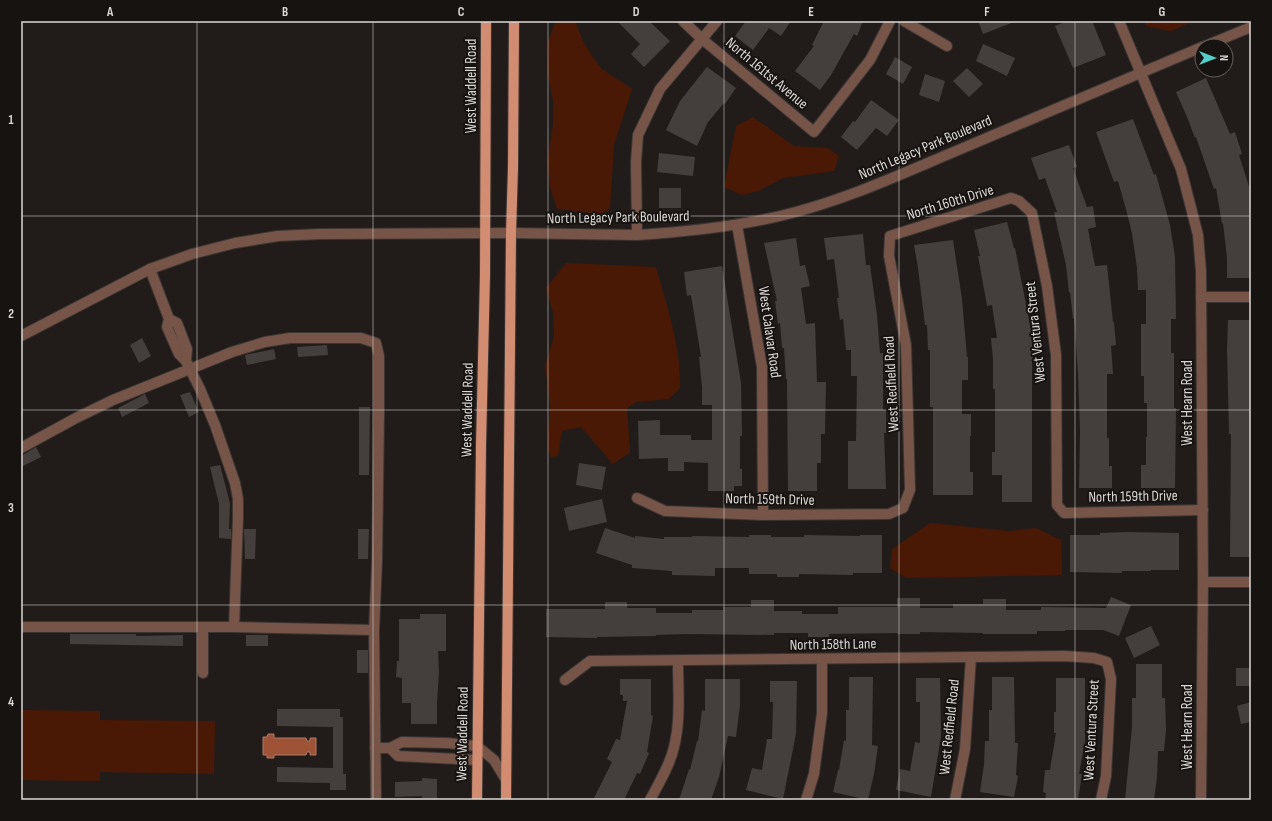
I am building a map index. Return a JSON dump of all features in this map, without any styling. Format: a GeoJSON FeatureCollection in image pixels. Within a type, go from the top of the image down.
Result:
{"type":"FeatureCollection","features":[{"type":"Feature","properties":{"kind":"main road","name":"West Waddell Road"},"geometry":{"type":"LineString","coordinates":[[477,800],[481,453],[485,275],[486,21]]}},
{"type":"Feature","properties":{"kind":"main road"},"geometry":{"type":"LineString","coordinates":[[506,800],[511,233],[514,167],[514,21]]}},
{"type":"Feature","properties":{"kind":"street","name":"North 161tst Avenue"},"geometry":{"type":"LineString","coordinates":[[683,21],[702,39],[814,132],[870,60],[890,21]]}},
{"type":"Feature","properties":{"kind":"street"},"geometry":{"type":"LineString","coordinates":[[636,235],[636,162],[638,136],[660,89],[717,21]]}},
{"type":"Feature","properties":{"kind":"street"},"geometry":{"type":"LineString","coordinates":[[904,21],[947,46]]}},
{"type":"Feature","properties":{"kind":"street","name":"West Hearn Road"},"geometry":{"type":"LineString","coordinates":[[1119,21],[1181,169],[1198,235],[1201,271],[1203,582],[1201,800]]}},
{"type":"Feature","properties":{"kind":"street","name":"North Legacy Park Boulevard"},"geometry":{"type":"LineString","coordinates":[[1225,38],[1251,27]]}},
{"type":"Feature","properties":{"kind":"street","name":"North Legacy Park Boulevard"},"geometry":{"type":"LineString","coordinates":[[21,336],[150,269],[192,254],[235,243],[278,236],[320,234],[511,233],[636,235],[681,232],[737,225],[782,216],[854,193],[1194,51]]}},
{"type":"Feature","properties":{"kind":"street","name":"North 160th Drive"},"geometry":{"type":"LineString","coordinates":[[890,236],[1011,198],[1019,201]]}},
{"type":"Feature","properties":{"kind":"street","name":"West Ventura Street"},"geometry":{"type":"LineString","coordinates":[[1019,201],[1032,213],[1047,286],[1056,354],[1057,505],[1064,513]]}},
{"type":"Feature","properties":{"kind":"street","name":"West Calavar Road"},"geometry":{"type":"LineString","coordinates":[[737,225],[762,367],[763,516]]}},
{"type":"Feature","properties":{"kind":"street","name":"West Redfield Road"},"geometry":{"type":"LineString","coordinates":[[890,236],[889,256],[906,345],[910,490],[903,508]]}},
{"type":"Feature","properties":{"kind":"street"},"geometry":{"type":"LineString","coordinates":[[150,269],[169,319],[177,323],[179,341],[187,349],[188,365],[200,388],[215,425],[235,483],[238,499],[238,518],[234,627]]}},
{"type":"Feature","properties":{"kind":"street"},"geometry":{"type":"LineString","coordinates":[[1201,297],[1251,297]]}},
{"type":"Feature","properties":{"kind":"street"},"geometry":{"type":"LineString","coordinates":[[21,448],[76,418],[188,365],[265,342],[290,338],[361,338],[376,343],[379,356],[377,561],[374,630],[376,800]]}},
{"type":"Feature","properties":{"kind":"street","name":"North 159th Drive"},"geometry":{"type":"LineString","coordinates":[[638,498],[665,511],[763,516],[889,514],[903,508]]}},
{"type":"Feature","properties":{"kind":"street","name":"North 159th Drive"},"geometry":{"type":"LineString","coordinates":[[1064,513],[1202,510]]}},
{"type":"Feature","properties":{"kind":"street"},"geometry":{"type":"LineString","coordinates":[[1203,582],[1251,582]]}},
{"type":"Feature","properties":{"kind":"street"},"geometry":{"type":"LineString","coordinates":[[21,627],[234,627],[374,630]]}},
{"type":"Feature","properties":{"kind":"street"},"geometry":{"type":"LineString","coordinates":[[203,627],[203,673]]}},
{"type":"Feature","properties":{"kind":"street","name":"North 158th Lane"},"geometry":{"type":"LineString","coordinates":[[565,680],[590,661],[1065,656],[1094,658],[1107,662]]}},
{"type":"Feature","properties":{"kind":"street","name":"West Redfield Road"},"geometry":{"type":"LineString","coordinates":[[955,800],[965,749],[971,657]]}},
{"type":"Feature","properties":{"kind":"street"},"geometry":{"type":"LineString","coordinates":[[806,800],[814,774],[822,713],[822,659]]}},
{"type":"Feature","properties":{"kind":"street"},"geometry":{"type":"LineString","coordinates":[[650,800],[664,773],[674,747],[679,706],[678,660]]}},
{"type":"Feature","properties":{"kind":"street","name":"West Ventura Street"},"geometry":{"type":"LineString","coordinates":[[1101,800],[1106,776],[1111,680],[1107,662]]}},
{"type":"Feature","properties":{"kind":"street"},"geometry":{"type":"LineString","coordinates":[[375,748],[390,748],[402,742],[447,743],[477,746],[494,760],[506,780]]}},
{"type":"Feature","properties":{"kind":"street"},"geometry":{"type":"LineString","coordinates":[[390,748],[398,756],[477,760]]}},
{"type":"Feature","properties":{"kind":"shaded area"},"geometry":{"type":"Polygon","coordinates":[[[556,21],[575,21],[583,41],[602,69],[632,89],[614,145],[610,209],[600,214],[557,209],[550,187],[547,162],[553,125],[553,101],[547,70],[548,41],[556,21]]]}},
{"type":"Feature","properties":{"kind":"shaded area"},"geometry":{"type":"Polygon","coordinates":[[[1144,21],[1194,21],[1171,31],[1146,26],[1144,21]]]}},
{"type":"Feature","properties":{"kind":"shaded area"},"geometry":{"type":"Polygon","coordinates":[[[753,117],[794,146],[828,148],[839,156],[834,171],[783,178],[758,191],[742,195],[724,187],[736,126],[753,117]]]}},
{"type":"Feature","properties":{"kind":"shaded area"},"geometry":{"type":"Polygon","coordinates":[[[566,263],[656,267],[669,312],[676,342],[680,373],[680,388],[669,399],[636,402],[627,408],[630,452],[613,464],[581,427],[562,431],[558,456],[551,457],[547,447],[550,406],[545,365],[554,337],[553,312],[546,288],[566,263]]]}},
{"type":"Feature","properties":{"kind":"shaded area"},"geometry":{"type":"Polygon","coordinates":[[[930,523],[1009,531],[1036,528],[1061,540],[1062,575],[906,578],[890,568],[892,549],[930,523]]]}},
{"type":"Feature","properties":{"kind":"shaded area"},"geometry":{"type":"Polygon","coordinates":[[[21,710],[100,711],[100,720],[215,721],[214,774],[100,772],[100,781],[21,780],[21,710]]]}},
{"type":"Feature","properties":{"kind":"shaded area"},"geometry":{"type":"Polygon","coordinates":[[[268,734],[274,734],[274,738],[306,738],[307,741],[310,741],[310,738],[316,738],[316,755],[310,755],[310,752],[307,752],[306,755],[274,755],[274,758],[267,758],[267,755],[263,755],[263,737],[267,737],[268,734]]]}},
{"type":"Feature","properties":{"kind":"building"},"geometry":{"type":"Polygon","coordinates":[[[617,21],[649,21],[670,41],[644,67],[631,54],[640,44],[617,21]]]}},
{"type":"Feature","properties":{"kind":"building"},"geometry":{"type":"Polygon","coordinates":[[[746,21],[791,21],[781,36],[769,28],[753,50],[735,36],[746,21]]]}},
{"type":"Feature","properties":{"kind":"building"},"geometry":{"type":"Polygon","coordinates":[[[824,21],[863,21],[857,36],[854,34],[831,75],[820,90],[795,71],[814,46],[812,45],[824,21]]]}},
{"type":"Feature","properties":{"kind":"building"},"geometry":{"type":"Polygon","coordinates":[[[978,21],[1013,21],[1014,22],[983,34],[978,21]]]}},
{"type":"Feature","properties":{"kind":"building"},"geometry":{"type":"Polygon","coordinates":[[[1067,21],[1092,21],[1106,55],[1073,68],[1055,26],[1067,21]]]}},
{"type":"Feature","properties":{"kind":"building"},"geometry":{"type":"Polygon","coordinates":[[[983,44],[1015,58],[1007,76],[976,61],[983,44]]]}},
{"type":"Feature","properties":{"kind":"building"},"geometry":{"type":"Polygon","coordinates":[[[895,57],[912,67],[903,84],[886,74],[895,57]]]}},
{"type":"Feature","properties":{"kind":"building"},"geometry":{"type":"Polygon","coordinates":[[[707,67],[736,88],[725,104],[724,103],[708,122],[697,146],[666,130],[680,101],[707,67]]]}},
{"type":"Feature","properties":{"kind":"building"},"geometry":{"type":"Polygon","coordinates":[[[967,68],[983,84],[969,97],[953,81],[967,68]]]}},
{"type":"Feature","properties":{"kind":"building"},"geometry":{"type":"Polygon","coordinates":[[[925,74],[945,81],[939,102],[919,95],[925,74]]]}},
{"type":"Feature","properties":{"kind":"building"},"geometry":{"type":"Polygon","coordinates":[[[1206,78],[1230,134],[1235,132],[1242,154],[1239,155],[1251,193],[1251,278],[1227,278],[1227,258],[1223,223],[1222,224],[1216,188],[1214,189],[1196,137],[1195,138],[1176,92],[1206,78]]]}},
{"type":"Feature","properties":{"kind":"building"},"geometry":{"type":"Polygon","coordinates":[[[871,100],[899,120],[887,136],[876,128],[857,150],[841,137],[853,121],[855,122],[871,100]]]}},
{"type":"Feature","properties":{"kind":"building"},"geometry":{"type":"Polygon","coordinates":[[[1133,119],[1154,175],[1156,174],[1170,225],[1175,257],[1176,319],[1171,319],[1171,353],[1174,353],[1174,408],[1176,408],[1175,488],[1141,488],[1141,465],[1146,465],[1147,437],[1147,403],[1144,403],[1144,376],[1141,376],[1141,324],[1146,324],[1146,290],[1138,290],[1137,268],[1132,233],[1127,213],[1118,181],[1114,182],[1096,132],[1133,119]]]}},
{"type":"Feature","properties":{"kind":"building"},"geometry":{"type":"Polygon","coordinates":[[[1069,145],[1077,167],[1073,168],[1087,207],[1093,206],[1096,227],[1088,229],[1095,266],[1107,265],[1116,345],[1111,346],[1113,374],[1107,374],[1107,438],[1109,438],[1109,466],[1112,466],[1112,488],[1079,488],[1080,431],[1074,318],[1073,319],[1066,265],[1054,212],[1057,212],[1045,178],[1039,180],[1031,158],[1069,145]]]}},
{"type":"Feature","properties":{"kind":"building"},"geometry":{"type":"Polygon","coordinates":[[[659,153],[695,157],[693,176],[657,172],[659,153]]]}},
{"type":"Feature","properties":{"kind":"building"},"geometry":{"type":"Polygon","coordinates":[[[659,188],[681,188],[681,208],[659,208],[659,188]]]}},
{"type":"Feature","properties":{"kind":"building"},"geometry":{"type":"Polygon","coordinates":[[[1007,222],[1015,248],[1032,335],[1032,502],[1002,502],[1002,475],[992,475],[992,452],[995,452],[995,389],[993,389],[991,338],[997,338],[992,305],[987,306],[978,256],[980,256],[974,230],[1007,222]]]}},
{"type":"Feature","properties":{"kind":"building"},"geometry":{"type":"Polygon","coordinates":[[[863,234],[866,265],[870,265],[877,315],[880,353],[883,353],[883,410],[886,410],[886,433],[884,433],[886,489],[848,489],[848,441],[856,441],[857,376],[851,376],[851,350],[846,350],[843,319],[840,320],[834,259],[827,260],[824,238],[863,234]]]}},
{"type":"Feature","properties":{"kind":"building"},"geometry":{"type":"Polygon","coordinates":[[[796,238],[800,266],[805,265],[810,286],[801,288],[806,324],[815,323],[817,382],[826,382],[825,434],[821,434],[821,463],[817,463],[817,491],[788,491],[787,379],[784,348],[782,348],[780,323],[778,324],[775,301],[777,301],[764,243],[796,238]]]}},
{"type":"Feature","properties":{"kind":"building"},"geometry":{"type":"Polygon","coordinates":[[[953,240],[962,299],[968,357],[968,380],[962,380],[962,414],[971,414],[970,472],[973,472],[973,495],[933,495],[933,407],[930,407],[930,350],[928,350],[927,325],[925,325],[914,245],[953,240]]]}},
{"type":"Feature","properties":{"kind":"building"},"geometry":{"type":"Polygon","coordinates":[[[722,266],[741,383],[742,436],[740,436],[740,469],[742,469],[742,486],[734,486],[734,491],[708,491],[708,463],[684,462],[684,471],[668,471],[668,458],[639,459],[638,421],[660,420],[660,435],[691,435],[691,440],[712,440],[712,405],[702,405],[699,357],[701,357],[691,295],[687,296],[684,272],[722,266]]]}},
{"type":"Feature","properties":{"kind":"building"},"geometry":{"type":"Polygon","coordinates":[[[1228,320],[1251,320],[1251,557],[1230,557],[1231,434],[1229,434],[1227,349],[1228,320]]]}},
{"type":"Feature","properties":{"kind":"building"},"geometry":{"type":"Polygon","coordinates":[[[142,338],[151,356],[139,363],[130,345],[142,338]]]}},
{"type":"Feature","properties":{"kind":"building"},"geometry":{"type":"Polygon","coordinates":[[[327,345],[328,355],[298,357],[297,347],[327,345]]]}},
{"type":"Feature","properties":{"kind":"building"},"geometry":{"type":"Polygon","coordinates":[[[274,349],[276,359],[247,365],[245,355],[274,349]]]}},
{"type":"Feature","properties":{"kind":"building"},"geometry":{"type":"Polygon","coordinates":[[[190,392],[199,412],[189,417],[180,395],[190,392]]]}},
{"type":"Feature","properties":{"kind":"building"},"geometry":{"type":"Polygon","coordinates":[[[145,394],[149,403],[122,417],[118,408],[145,394]]]}},
{"type":"Feature","properties":{"kind":"building"},"geometry":{"type":"Polygon","coordinates":[[[359,407],[370,407],[369,475],[359,475],[359,407]]]}},
{"type":"Feature","properties":{"kind":"building"},"geometry":{"type":"Polygon","coordinates":[[[36,447],[41,457],[21,467],[21,456],[36,447]]]}},
{"type":"Feature","properties":{"kind":"building"},"geometry":{"type":"Polygon","coordinates":[[[579,463],[606,467],[602,490],[576,485],[579,463]]]}},
{"type":"Feature","properties":{"kind":"building"},"geometry":{"type":"Polygon","coordinates":[[[220,465],[230,503],[229,529],[231,529],[231,539],[219,538],[219,504],[210,467],[220,465]]]}},
{"type":"Feature","properties":{"kind":"building"},"geometry":{"type":"Polygon","coordinates":[[[602,499],[607,522],[569,531],[564,508],[602,499]]]}},
{"type":"Feature","properties":{"kind":"building"},"geometry":{"type":"Polygon","coordinates":[[[605,528],[635,538],[635,536],[664,539],[664,537],[692,536],[749,537],[749,535],[771,535],[771,537],[804,537],[804,535],[882,535],[882,573],[853,573],[853,575],[799,574],[799,577],[777,577],[777,574],[749,574],[749,568],[715,568],[715,576],[672,575],[672,571],[632,568],[632,565],[596,553],[605,528]]]}},
{"type":"Feature","properties":{"kind":"building"},"geometry":{"type":"Polygon","coordinates":[[[244,529],[256,529],[255,559],[245,559],[244,529]]]}},
{"type":"Feature","properties":{"kind":"building"},"geometry":{"type":"Polygon","coordinates":[[[358,529],[369,529],[368,559],[358,559],[358,529]]]}},
{"type":"Feature","properties":{"kind":"building"},"geometry":{"type":"Polygon","coordinates":[[[1100,533],[1179,533],[1179,570],[1122,571],[1122,573],[1070,572],[1070,535],[1100,535],[1100,533]]]}},
{"type":"Feature","properties":{"kind":"building"},"geometry":{"type":"Polygon","coordinates":[[[1111,597],[1131,605],[1119,636],[1103,630],[1065,630],[1037,631],[1037,634],[920,632],[920,634],[829,634],[829,637],[808,637],[808,633],[774,633],[774,635],[686,634],[597,638],[546,637],[546,609],[605,609],[605,602],[627,602],[627,608],[656,608],[656,613],[692,613],[692,610],[723,610],[723,607],[751,607],[751,600],[774,600],[774,611],[802,611],[802,614],[838,614],[838,607],[897,607],[897,598],[920,598],[920,608],[953,608],[953,604],[983,604],[983,599],[1006,599],[1006,610],[1041,610],[1041,607],[1106,608],[1111,597]]]}},
{"type":"Feature","properties":{"kind":"building"},"geometry":{"type":"Polygon","coordinates":[[[420,614],[446,614],[446,651],[438,651],[439,672],[437,724],[411,724],[411,703],[402,703],[402,678],[396,677],[397,661],[399,661],[399,619],[420,619],[420,614]]]}},
{"type":"Feature","properties":{"kind":"building"},"geometry":{"type":"Polygon","coordinates":[[[1151,626],[1160,645],[1134,658],[1125,638],[1151,626]]]}},
{"type":"Feature","properties":{"kind":"building"},"geometry":{"type":"Polygon","coordinates":[[[70,634],[136,634],[136,636],[183,635],[183,646],[70,644],[70,634]]]}},
{"type":"Feature","properties":{"kind":"building"},"geometry":{"type":"Polygon","coordinates":[[[246,635],[268,635],[268,646],[246,646],[246,635]]]}},
{"type":"Feature","properties":{"kind":"building"},"geometry":{"type":"Polygon","coordinates":[[[357,650],[368,650],[368,673],[357,673],[357,650]]]}},
{"type":"Feature","properties":{"kind":"building"},"geometry":{"type":"Polygon","coordinates":[[[1136,664],[1162,664],[1162,698],[1165,698],[1166,730],[1164,751],[1158,751],[1154,800],[1125,800],[1132,727],[1132,698],[1136,698],[1136,664]]]}},
{"type":"Feature","properties":{"kind":"building"},"geometry":{"type":"Polygon","coordinates":[[[1236,668],[1251,668],[1251,686],[1236,686],[1236,668]]]}},
{"type":"Feature","properties":{"kind":"building"},"geometry":{"type":"Polygon","coordinates":[[[849,677],[873,677],[872,745],[878,746],[868,800],[833,792],[839,770],[844,740],[846,741],[846,710],[849,710],[849,677]]]}},
{"type":"Feature","properties":{"kind":"building"},"geometry":{"type":"Polygon","coordinates":[[[992,677],[1014,677],[1015,743],[1018,743],[1016,775],[1018,776],[1014,797],[980,792],[984,765],[985,741],[989,741],[989,710],[992,710],[992,677]]]}},
{"type":"Feature","properties":{"kind":"building"},"geometry":{"type":"Polygon","coordinates":[[[916,678],[940,678],[941,737],[931,797],[896,790],[900,769],[910,771],[915,742],[920,743],[920,702],[916,702],[916,678]]]}},
{"type":"Feature","properties":{"kind":"building"},"geometry":{"type":"Polygon","coordinates":[[[1056,678],[1085,678],[1085,741],[1079,774],[1082,774],[1078,800],[1045,800],[1046,793],[1043,792],[1045,770],[1050,770],[1056,733],[1054,733],[1054,712],[1056,712],[1056,678]]]}},
{"type":"Feature","properties":{"kind":"building"},"geometry":{"type":"Polygon","coordinates":[[[620,679],[651,679],[651,715],[653,716],[647,752],[649,753],[640,774],[637,773],[624,800],[593,800],[612,762],[607,759],[616,739],[620,740],[627,701],[623,701],[623,695],[620,695],[620,679]]]}},
{"type":"Feature","properties":{"kind":"building"},"geometry":{"type":"Polygon","coordinates":[[[705,679],[740,679],[740,705],[736,737],[728,736],[719,777],[711,800],[679,800],[689,769],[690,770],[698,741],[702,710],[705,711],[705,679]]]}},
{"type":"Feature","properties":{"kind":"building"},"geometry":{"type":"Polygon","coordinates":[[[770,681],[797,681],[796,734],[783,799],[746,790],[752,768],[762,770],[767,739],[772,739],[773,702],[770,702],[770,681]]]}},
{"type":"Feature","properties":{"kind":"building"},"geometry":{"type":"Polygon","coordinates":[[[1251,702],[1251,722],[1241,724],[1237,706],[1251,702]]]}},
{"type":"Feature","properties":{"kind":"building"},"geometry":{"type":"Polygon","coordinates":[[[277,709],[340,709],[340,717],[343,717],[343,774],[346,774],[346,790],[330,790],[330,783],[277,782],[277,767],[333,768],[333,727],[277,726],[277,709]]]}},
{"type":"Feature","properties":{"kind":"building"},"geometry":{"type":"Polygon","coordinates":[[[422,778],[437,779],[437,799],[422,798],[422,796],[395,797],[395,782],[422,781],[422,778]]]}}]}
